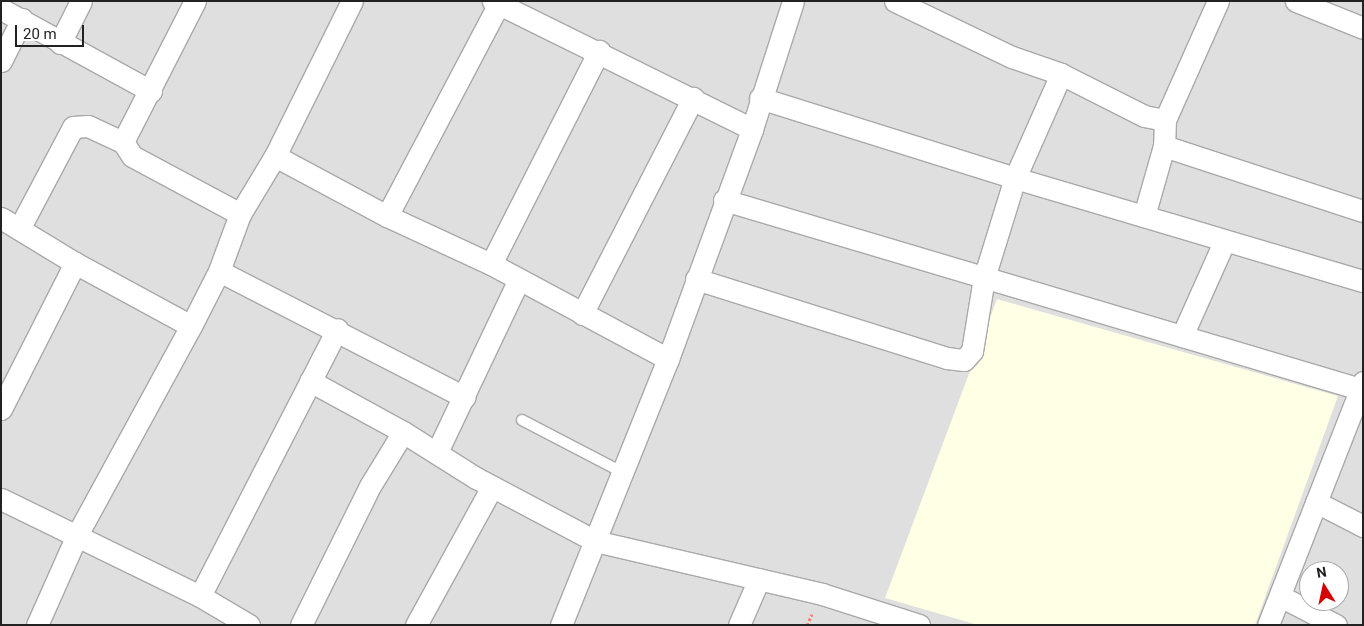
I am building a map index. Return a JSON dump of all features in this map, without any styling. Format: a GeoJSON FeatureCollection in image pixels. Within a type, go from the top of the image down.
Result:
{"type":"FeatureCollection","features":[{"type":"Feature","properties":{"kind":"street"},"geometry":{"type":"LineString","coordinates":[[60,43],[81,1]]}},
{"type":"Feature","properties":{"kind":"street"},"geometry":{"type":"LineString","coordinates":[[123,142],[132,120],[151,91],[195,1]]}},
{"type":"Feature","properties":{"kind":"street"},"geometry":{"type":"LineString","coordinates":[[37,625],[77,535],[191,326],[219,271],[240,214],[276,156],[352,1]]}},
{"type":"Feature","properties":{"kind":"street"},"geometry":{"type":"LineString","coordinates":[[561,625],[668,359],[724,200],[752,128],[760,98],[793,1]]}},
{"type":"Feature","properties":{"kind":"street"},"geometry":{"type":"LineString","coordinates":[[895,1],[922,6],[1012,56],[1061,74],[1144,116],[1165,120]]}},
{"type":"Feature","properties":{"kind":"street"},"geometry":{"type":"LineString","coordinates":[[1144,216],[1164,146],[1165,120],[1218,1]]}},
{"type":"Feature","properties":{"kind":"street"},"geometry":{"type":"LineString","coordinates":[[1307,2],[1363,28]]}},
{"type":"Feature","properties":{"kind":"street"},"geometry":{"type":"LineString","coordinates":[[388,216],[496,3],[599,51],[752,128]]}},
{"type":"Feature","properties":{"kind":"street"},"geometry":{"type":"LineString","coordinates":[[1,8],[60,43],[151,91]]}},
{"type":"Feature","properties":{"kind":"street"},"geometry":{"type":"LineString","coordinates":[[1,61],[22,19]]}},
{"type":"Feature","properties":{"kind":"street"},"geometry":{"type":"LineString","coordinates":[[491,264],[599,51]]}},
{"type":"Feature","properties":{"kind":"street"},"geometry":{"type":"LineString","coordinates":[[696,279],[947,358],[964,360],[972,351],[984,278],[1015,178],[1061,74]]}},
{"type":"Feature","properties":{"kind":"street"},"geometry":{"type":"LineString","coordinates":[[582,314],[692,98]]}},
{"type":"Feature","properties":{"kind":"street"},"geometry":{"type":"LineString","coordinates":[[760,98],[1224,242],[1363,281]]}},
{"type":"Feature","properties":{"kind":"street"},"geometry":{"type":"LineString","coordinates":[[191,326],[75,263],[10,223],[73,127],[88,126],[123,142],[132,156],[240,214]]}},
{"type":"Feature","properties":{"kind":"street"},"geometry":{"type":"LineString","coordinates":[[1164,146],[1363,211]]}},
{"type":"Feature","properties":{"kind":"street"},"geometry":{"type":"LineString","coordinates":[[276,156],[388,216],[491,264],[668,359]]}},
{"type":"Feature","properties":{"kind":"street"},"geometry":{"type":"LineString","coordinates":[[724,200],[1182,336],[1360,394],[1268,625]]}},
{"type":"Feature","properties":{"kind":"street"},"geometry":{"type":"LineString","coordinates":[[1182,336],[1224,242]]}},
{"type":"Feature","properties":{"kind":"street"},"geometry":{"type":"LineString","coordinates":[[1,409],[75,263]]}},
{"type":"Feature","properties":{"kind":"street"},"geometry":{"type":"LineString","coordinates":[[219,271],[464,397]]}},
{"type":"Feature","properties":{"kind":"street"},"geometry":{"type":"LineString","coordinates":[[437,452],[519,279]]}},
{"type":"Feature","properties":{"kind":"street"},"geometry":{"type":"LineString","coordinates":[[200,596],[337,330]]}},
{"type":"Feature","properties":{"kind":"street"},"geometry":{"type":"LineString","coordinates":[[310,381],[403,432],[492,487],[595,541],[822,594],[919,625]]}},
{"type":"Feature","properties":{"kind":"street"},"geometry":{"type":"LineString","coordinates":[[301,625],[370,486],[403,432]]}},
{"type":"Feature","properties":{"kind":"street"},"geometry":{"type":"LineString","coordinates":[[416,625],[492,487]]}},
{"type":"Feature","properties":{"kind":"street"},"geometry":{"type":"LineString","coordinates":[[1,499],[200,596],[249,625]]}},
{"type":"Feature","properties":{"kind":"street"},"geometry":{"type":"LineString","coordinates":[[1316,502],[1363,526]]}},
{"type":"Feature","properties":{"kind":"street"},"geometry":{"type":"LineString","coordinates":[[739,625],[759,579]]}},
{"type":"Feature","properties":{"kind":"street"},"geometry":{"type":"LineString","coordinates":[[1280,596],[1336,625]]}},
{"type":"Feature","properties":{"kind":"lane"},"geometry":{"type":"LineString","coordinates":[[522,420],[622,472]]}},
{"type":"Feature","properties":{"kind":"shaded area"},"geometry":{"type":"Polygon","coordinates":[[[1,1],[1363,1],[1363,625],[1,625],[1,1]]]}},
{"type":"Feature","properties":{"kind":"shaded area"},"geometry":{"type":"Polygon","coordinates":[[[997,299],[1338,396],[1255,625],[978,625],[885,598],[997,299]]]}}]}
